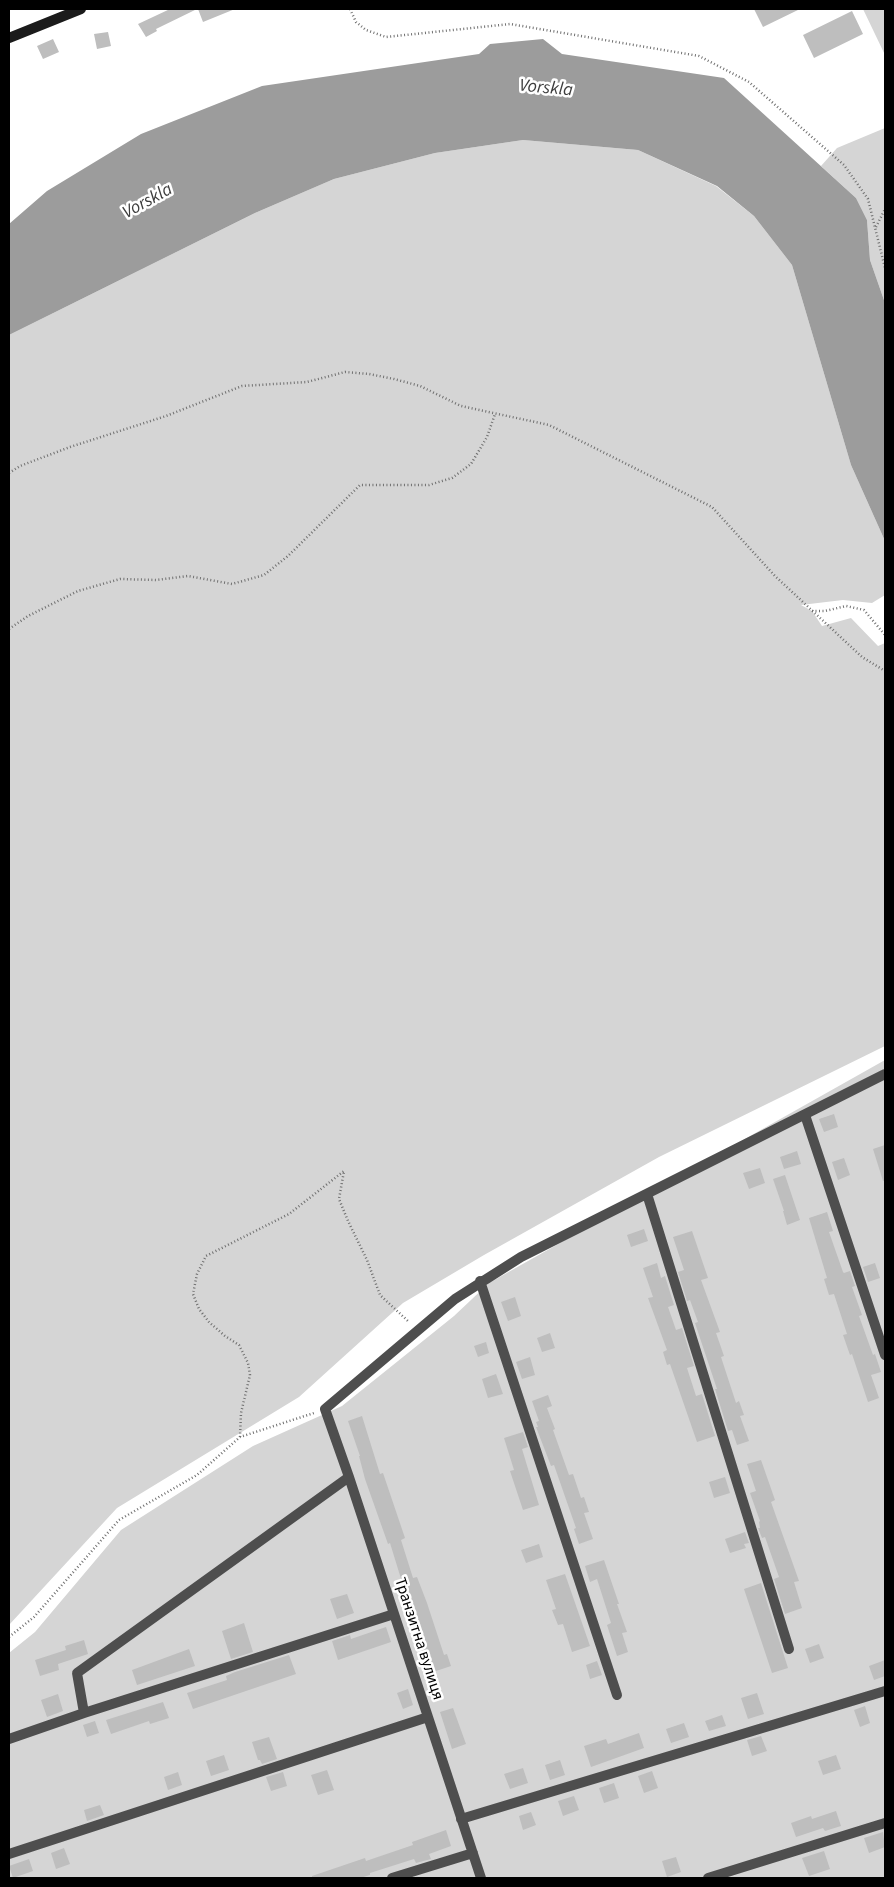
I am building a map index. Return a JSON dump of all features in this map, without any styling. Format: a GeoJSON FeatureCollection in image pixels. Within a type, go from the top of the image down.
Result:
{"type":"FeatureCollection","features":[{"type":"Feature","properties":{"kind":"street"},"geometry":{"type":"LineString","coordinates":[[9,38],[82,9]]}},
{"type":"Feature","properties":{"kind":"street"},"geometry":{"type":"LineString","coordinates":[[325,1409],[417,1330],[480,1281],[521,1257],[885,1074]]}},
{"type":"Feature","properties":{"kind":"street"},"geometry":{"type":"LineString","coordinates":[[805,1115],[885,1355]]}},
{"type":"Feature","properties":{"kind":"street"},"geometry":{"type":"LineString","coordinates":[[647,1194],[789,1649]]}},
{"type":"Feature","properties":{"kind":"street"},"geometry":{"type":"LineString","coordinates":[[480,1281],[617,1695]]}},
{"type":"Feature","properties":{"kind":"street","name":"Транзитна вулиця"},"geometry":{"type":"LineString","coordinates":[[325,1409],[481,1878]]}},
{"type":"Feature","properties":{"kind":"street"},"geometry":{"type":"LineString","coordinates":[[84,1713],[76,1673],[349,1477]]}},
{"type":"Feature","properties":{"kind":"street"},"geometry":{"type":"LineString","coordinates":[[9,1739],[84,1713],[394,1614]]}},
{"type":"Feature","properties":{"kind":"street"},"geometry":{"type":"LineString","coordinates":[[461,1819],[885,1691]]}},
{"type":"Feature","properties":{"kind":"street"},"geometry":{"type":"LineString","coordinates":[[9,1854],[428,1717]]}},
{"type":"Feature","properties":{"kind":"street"},"geometry":{"type":"LineString","coordinates":[[708,1878],[885,1823]]}},
{"type":"Feature","properties":{"kind":"street"},"geometry":{"type":"LineString","coordinates":[[392,1878],[473,1853]]}},
{"type":"Feature","properties":{"kind":"path"},"geometry":{"type":"LineString","coordinates":[[350,9],[356,22],[366,30],[386,37],[510,24],[699,56],[749,82],[844,165],[868,199],[885,268]]}},
{"type":"Feature","properties":{"kind":"path"},"geometry":{"type":"LineString","coordinates":[[876,228],[885,209]]}},
{"type":"Feature","properties":{"kind":"path"},"geometry":{"type":"LineString","coordinates":[[9,473],[20,466],[70,447],[166,416],[242,386],[307,382],[345,372],[369,374],[420,386],[461,406],[549,425],[712,506],[775,576],[862,657],[885,671]]}},
{"type":"Feature","properties":{"kind":"path"},"geometry":{"type":"LineString","coordinates":[[9,629],[28,616],[78,591],[120,579],[156,580],[188,576],[232,584],[264,575],[288,556],[360,485],[430,485],[452,478],[471,464],[487,437],[495,414]]}},
{"type":"Feature","properties":{"kind":"path"},"geometry":{"type":"LineString","coordinates":[[812,611],[825,611],[846,606],[864,610],[885,635]]}},
{"type":"Feature","properties":{"kind":"path"},"geometry":{"type":"LineString","coordinates":[[240,1437],[241,1413],[250,1375],[248,1363],[239,1345],[225,1336],[199,1309],[193,1294],[196,1274],[206,1256],[289,1214],[344,1171],[339,1199],[367,1260],[380,1295],[417,1330]]}},
{"type":"Feature","properties":{"kind":"path"},"geometry":{"type":"LineString","coordinates":[[9,1637],[34,1617],[119,1520],[197,1475],[240,1437],[325,1409]]}},
{"type":"Feature","properties":{"kind":"shaded area"},"geometry":{"type":"Polygon","coordinates":[[[863,9],[885,9],[885,55],[863,9]]]}},
{"type":"Feature","properties":{"kind":"shaded area"},"geometry":{"type":"Polygon","coordinates":[[[885,128],[885,303],[870,260],[867,220],[856,198],[821,166],[837,148],[885,128]]]}},
{"type":"Feature","properties":{"kind":"shaded area"},"geometry":{"type":"Polygon","coordinates":[[[523,140],[638,150],[716,186],[754,216],[792,265],[851,465],[885,541],[885,595],[872,603],[843,600],[801,605],[812,611],[822,626],[851,618],[878,646],[885,643],[885,1046],[659,1157],[484,1255],[403,1303],[299,1397],[117,1508],[9,1625],[9,335],[255,213],[334,179],[435,153],[523,140]]]}},
{"type":"Feature","properties":{"kind":"shaded area"},"geometry":{"type":"Polygon","coordinates":[[[885,1060],[885,1878],[9,1878],[9,1653],[35,1632],[121,1530],[253,1446],[342,1406],[454,1316],[489,1283],[885,1060]]]}},
{"type":"Feature","properties":{"kind":"water","name":"Vorskla"},"geometry":{"type":"Polygon","coordinates":[[[543,39],[562,54],[724,78],[856,198],[867,220],[870,260],[885,303],[885,541],[851,465],[792,265],[754,216],[717,186],[638,150],[523,140],[435,153],[334,179],[255,213],[9,335],[9,224],[47,191],[141,134],[262,86],[479,54],[490,44],[543,39]]]}},
{"type":"Feature","properties":{"kind":"building"},"geometry":{"type":"Polygon","coordinates":[[[170,9],[197,9],[156,29],[157,31],[146,37],[138,24],[170,9]]]}},
{"type":"Feature","properties":{"kind":"building"},"geometry":{"type":"Polygon","coordinates":[[[198,9],[235,9],[203,22],[198,9]]]}},
{"type":"Feature","properties":{"kind":"building"},"geometry":{"type":"Polygon","coordinates":[[[754,9],[800,9],[763,27],[754,9]]]}},
{"type":"Feature","properties":{"kind":"building"},"geometry":{"type":"Polygon","coordinates":[[[852,11],[863,34],[814,58],[803,35],[852,11]]]}},
{"type":"Feature","properties":{"kind":"building"},"geometry":{"type":"Polygon","coordinates":[[[108,32],[111,46],[97,49],[94,34],[108,32]]]}},
{"type":"Feature","properties":{"kind":"building"},"geometry":{"type":"Polygon","coordinates":[[[53,39],[59,52],[43,59],[37,46],[53,39]]]}},
{"type":"Feature","properties":{"kind":"building"},"geometry":{"type":"Polygon","coordinates":[[[834,1114],[838,1127],[824,1132],[819,1119],[834,1114]]]}},
{"type":"Feature","properties":{"kind":"building"},"geometry":{"type":"Polygon","coordinates":[[[885,1145],[885,1180],[883,1181],[873,1149],[885,1145]]]}},
{"type":"Feature","properties":{"kind":"building"},"geometry":{"type":"Polygon","coordinates":[[[797,1151],[801,1164],[784,1169],[780,1157],[797,1151]]]}},
{"type":"Feature","properties":{"kind":"building"},"geometry":{"type":"Polygon","coordinates":[[[844,1158],[850,1175],[838,1180],[832,1162],[844,1158]]]}},
{"type":"Feature","properties":{"kind":"building"},"geometry":{"type":"Polygon","coordinates":[[[760,1168],[765,1183],[749,1189],[743,1173],[760,1168]]]}},
{"type":"Feature","properties":{"kind":"building"},"geometry":{"type":"Polygon","coordinates":[[[785,1175],[800,1220],[787,1225],[773,1179],[785,1175]]]}},
{"type":"Feature","properties":{"kind":"building"},"geometry":{"type":"Polygon","coordinates":[[[827,1212],[833,1231],[829,1232],[843,1272],[850,1271],[855,1286],[852,1287],[862,1315],[859,1316],[881,1372],[871,1375],[879,1398],[868,1402],[852,1354],[850,1355],[843,1335],[847,1334],[834,1294],[829,1295],[824,1279],[827,1278],[809,1218],[827,1212]]]}},
{"type":"Feature","properties":{"kind":"building"},"geometry":{"type":"Polygon","coordinates":[[[644,1229],[648,1241],[631,1247],[627,1235],[644,1229]]]}},
{"type":"Feature","properties":{"kind":"building"},"geometry":{"type":"Polygon","coordinates":[[[692,1231],[708,1278],[701,1280],[720,1332],[716,1333],[724,1356],[721,1357],[736,1403],[739,1401],[744,1415],[740,1416],[749,1441],[737,1445],[732,1430],[728,1431],[715,1389],[717,1389],[695,1323],[698,1322],[690,1300],[687,1301],[678,1272],[684,1270],[673,1237],[692,1231]]]}},
{"type":"Feature","properties":{"kind":"building"},"geometry":{"type":"Polygon","coordinates":[[[657,1263],[661,1278],[665,1276],[674,1305],[668,1307],[676,1330],[682,1328],[694,1366],[687,1368],[696,1396],[702,1394],[715,1436],[697,1442],[670,1364],[667,1365],[663,1352],[667,1350],[648,1298],[653,1297],[643,1268],[657,1263]]]}},
{"type":"Feature","properties":{"kind":"building"},"geometry":{"type":"Polygon","coordinates":[[[875,1263],[880,1278],[868,1282],[863,1267],[875,1263]]]}},
{"type":"Feature","properties":{"kind":"building"},"geometry":{"type":"Polygon","coordinates":[[[515,1297],[521,1316],[508,1321],[501,1302],[515,1297]]]}},
{"type":"Feature","properties":{"kind":"building"},"geometry":{"type":"Polygon","coordinates":[[[550,1333],[555,1348],[542,1352],[537,1338],[550,1333]]]}},
{"type":"Feature","properties":{"kind":"building"},"geometry":{"type":"Polygon","coordinates":[[[486,1342],[489,1353],[478,1357],[474,1346],[486,1342]]]}},
{"type":"Feature","properties":{"kind":"building"},"geometry":{"type":"Polygon","coordinates":[[[530,1357],[535,1375],[522,1379],[516,1362],[530,1357]]]}},
{"type":"Feature","properties":{"kind":"building"},"geometry":{"type":"Polygon","coordinates":[[[496,1374],[503,1394],[488,1398],[482,1379],[496,1374]]]}},
{"type":"Feature","properties":{"kind":"building"},"geometry":{"type":"Polygon","coordinates":[[[548,1395],[552,1406],[547,1408],[555,1429],[553,1430],[569,1475],[573,1474],[581,1498],[584,1497],[589,1512],[584,1513],[593,1539],[579,1544],[574,1529],[576,1528],[554,1465],[551,1466],[536,1427],[538,1427],[536,1422],[539,1421],[532,1401],[548,1395]]]}},
{"type":"Feature","properties":{"kind":"building"},"geometry":{"type":"Polygon","coordinates":[[[362,1416],[380,1474],[383,1473],[405,1538],[401,1540],[413,1578],[417,1577],[444,1655],[447,1654],[451,1666],[430,1673],[400,1583],[402,1582],[390,1543],[388,1544],[365,1479],[360,1456],[348,1421],[362,1416]]]}},
{"type":"Feature","properties":{"kind":"building"},"geometry":{"type":"Polygon","coordinates":[[[523,1432],[528,1447],[522,1449],[539,1505],[523,1510],[510,1471],[514,1470],[504,1438],[523,1432]]]}},
{"type":"Feature","properties":{"kind":"building"},"geometry":{"type":"Polygon","coordinates":[[[761,1460],[775,1500],[771,1502],[799,1581],[794,1582],[802,1608],[785,1614],[774,1579],[779,1577],[765,1537],[762,1538],[758,1528],[760,1528],[760,1521],[750,1493],[756,1491],[747,1464],[761,1460]]]}},
{"type":"Feature","properties":{"kind":"building"},"geometry":{"type":"Polygon","coordinates":[[[725,1477],[730,1493],[714,1498],[709,1482],[725,1477]]]}},
{"type":"Feature","properties":{"kind":"building"},"geometry":{"type":"Polygon","coordinates":[[[745,1532],[749,1543],[744,1544],[746,1548],[730,1553],[725,1539],[745,1532]]]}},
{"type":"Feature","properties":{"kind":"building"},"geometry":{"type":"Polygon","coordinates":[[[539,1544],[543,1557],[526,1563],[521,1550],[539,1544]]]}},
{"type":"Feature","properties":{"kind":"building"},"geometry":{"type":"Polygon","coordinates":[[[604,1560],[627,1632],[622,1633],[628,1652],[617,1656],[607,1625],[611,1623],[597,1579],[590,1582],[585,1566],[604,1560]]]}},
{"type":"Feature","properties":{"kind":"building"},"geometry":{"type":"Polygon","coordinates":[[[565,1574],[590,1646],[572,1652],[563,1624],[558,1625],[552,1610],[556,1609],[546,1580],[565,1574]]]}},
{"type":"Feature","properties":{"kind":"building"},"geometry":{"type":"Polygon","coordinates":[[[761,1583],[788,1668],[772,1673],[744,1589],[761,1583]]]}},
{"type":"Feature","properties":{"kind":"building"},"geometry":{"type":"Polygon","coordinates":[[[347,1594],[354,1613],[337,1619],[330,1599],[347,1594]]]}},
{"type":"Feature","properties":{"kind":"building"},"geometry":{"type":"Polygon","coordinates":[[[244,1623],[253,1652],[231,1659],[222,1631],[244,1623]]]}},
{"type":"Feature","properties":{"kind":"building"},"geometry":{"type":"Polygon","coordinates":[[[386,1627],[391,1642],[338,1660],[332,1641],[350,1635],[351,1639],[386,1627]]]}},
{"type":"Feature","properties":{"kind":"building"},"geometry":{"type":"Polygon","coordinates":[[[84,1640],[88,1654],[58,1664],[59,1670],[40,1676],[35,1660],[66,1650],[65,1646],[84,1640]]]}},
{"type":"Feature","properties":{"kind":"building"},"geometry":{"type":"Polygon","coordinates":[[[819,1644],[824,1658],[810,1663],[805,1649],[819,1644]]]}},
{"type":"Feature","properties":{"kind":"building"},"geometry":{"type":"Polygon","coordinates":[[[189,1649],[195,1666],[137,1685],[132,1670],[189,1649]]]}},
{"type":"Feature","properties":{"kind":"building"},"geometry":{"type":"Polygon","coordinates":[[[289,1655],[296,1674],[193,1709],[187,1693],[227,1680],[226,1676],[235,1672],[289,1655]]]}},
{"type":"Feature","properties":{"kind":"building"},"geometry":{"type":"Polygon","coordinates":[[[885,1660],[885,1676],[874,1680],[869,1666],[885,1660]]]}},
{"type":"Feature","properties":{"kind":"building"},"geometry":{"type":"Polygon","coordinates":[[[597,1661],[602,1675],[590,1679],[586,1665],[597,1661]]]}},
{"type":"Feature","properties":{"kind":"building"},"geometry":{"type":"Polygon","coordinates":[[[408,1689],[413,1705],[403,1709],[397,1693],[408,1689]]]}},
{"type":"Feature","properties":{"kind":"building"},"geometry":{"type":"Polygon","coordinates":[[[757,1693],[764,1714],[748,1719],[741,1698],[757,1693]]]}},
{"type":"Feature","properties":{"kind":"building"},"geometry":{"type":"Polygon","coordinates":[[[58,1694],[63,1711],[47,1717],[41,1700],[58,1694]]]}},
{"type":"Feature","properties":{"kind":"building"},"geometry":{"type":"Polygon","coordinates":[[[163,1702],[169,1718],[150,1724],[149,1721],[111,1734],[106,1720],[163,1702]]]}},
{"type":"Feature","properties":{"kind":"building"},"geometry":{"type":"Polygon","coordinates":[[[865,1706],[870,1723],[860,1727],[854,1710],[865,1706]]]}},
{"type":"Feature","properties":{"kind":"building"},"geometry":{"type":"Polygon","coordinates":[[[453,1708],[466,1744],[452,1749],[440,1712],[453,1708]]]}},
{"type":"Feature","properties":{"kind":"building"},"geometry":{"type":"Polygon","coordinates":[[[722,1715],[726,1726],[709,1731],[705,1721],[722,1715]]]}},
{"type":"Feature","properties":{"kind":"building"},"geometry":{"type":"Polygon","coordinates":[[[95,1721],[99,1733],[87,1737],[83,1725],[95,1721]]]}},
{"type":"Feature","properties":{"kind":"building"},"geometry":{"type":"Polygon","coordinates":[[[684,1723],[689,1737],[671,1743],[666,1729],[684,1723]]]}},
{"type":"Feature","properties":{"kind":"building"},"geometry":{"type":"Polygon","coordinates":[[[639,1733],[644,1748],[591,1767],[584,1746],[606,1739],[608,1744],[639,1733]]]}},
{"type":"Feature","properties":{"kind":"building"},"geometry":{"type":"Polygon","coordinates":[[[761,1736],[767,1751],[752,1756],[747,1740],[761,1736]]]}},
{"type":"Feature","properties":{"kind":"building"},"geometry":{"type":"Polygon","coordinates":[[[269,1737],[277,1759],[262,1764],[258,1760],[252,1742],[269,1737]]]}},
{"type":"Feature","properties":{"kind":"building"},"geometry":{"type":"Polygon","coordinates":[[[224,1755],[229,1770],[211,1776],[206,1761],[224,1755]]]}},
{"type":"Feature","properties":{"kind":"building"},"geometry":{"type":"Polygon","coordinates":[[[836,1755],[841,1769],[823,1775],[818,1761],[836,1755]]]}},
{"type":"Feature","properties":{"kind":"building"},"geometry":{"type":"Polygon","coordinates":[[[560,1760],[565,1775],[550,1780],[545,1765],[560,1760]]]}},
{"type":"Feature","properties":{"kind":"building"},"geometry":{"type":"Polygon","coordinates":[[[523,1768],[528,1783],[510,1789],[504,1774],[523,1768]]]}},
{"type":"Feature","properties":{"kind":"building"},"geometry":{"type":"Polygon","coordinates":[[[327,1770],[334,1790],[318,1795],[311,1775],[327,1770]]]}},
{"type":"Feature","properties":{"kind":"building"},"geometry":{"type":"Polygon","coordinates":[[[652,1771],[658,1788],[644,1793],[638,1776],[652,1771]]]}},
{"type":"Feature","properties":{"kind":"building"},"geometry":{"type":"Polygon","coordinates":[[[178,1772],[182,1785],[168,1790],[164,1777],[178,1772]]]}},
{"type":"Feature","properties":{"kind":"building"},"geometry":{"type":"Polygon","coordinates":[[[283,1772],[287,1786],[271,1791],[266,1777],[283,1772]]]}},
{"type":"Feature","properties":{"kind":"building"},"geometry":{"type":"Polygon","coordinates":[[[614,1783],[619,1798],[604,1803],[599,1788],[614,1783]]]}},
{"type":"Feature","properties":{"kind":"building"},"geometry":{"type":"Polygon","coordinates":[[[574,1796],[579,1810],[563,1816],[558,1801],[574,1796]]]}},
{"type":"Feature","properties":{"kind":"building"},"geometry":{"type":"Polygon","coordinates":[[[100,1805],[104,1815],[87,1821],[84,1810],[100,1805]]]}},
{"type":"Feature","properties":{"kind":"building"},"geometry":{"type":"Polygon","coordinates":[[[836,1811],[841,1826],[825,1831],[823,1828],[796,1837],[791,1823],[811,1816],[812,1819],[836,1811]]]}},
{"type":"Feature","properties":{"kind":"building"},"geometry":{"type":"Polygon","coordinates":[[[531,1812],[536,1825],[523,1830],[519,1816],[531,1812]]]}},
{"type":"Feature","properties":{"kind":"building"},"geometry":{"type":"Polygon","coordinates":[[[446,1830],[451,1846],[429,1854],[431,1859],[416,1863],[414,1859],[360,1878],[312,1878],[312,1876],[365,1858],[366,1861],[413,1845],[412,1842],[446,1830]]]}},
{"type":"Feature","properties":{"kind":"building"},"geometry":{"type":"Polygon","coordinates":[[[883,1832],[885,1847],[869,1853],[864,1838],[883,1832]]]}},
{"type":"Feature","properties":{"kind":"building"},"geometry":{"type":"Polygon","coordinates":[[[64,1848],[70,1864],[56,1869],[51,1853],[64,1848]]]}},
{"type":"Feature","properties":{"kind":"building"},"geometry":{"type":"Polygon","coordinates":[[[824,1851],[830,1869],[809,1876],[802,1858],[824,1851]]]}},
{"type":"Feature","properties":{"kind":"building"},"geometry":{"type":"Polygon","coordinates":[[[676,1857],[681,1872],[667,1877],[662,1861],[676,1857]]]}},
{"type":"Feature","properties":{"kind":"building"},"geometry":{"type":"Polygon","coordinates":[[[29,1859],[33,1871],[13,1878],[9,1866],[29,1859]]]}}]}
